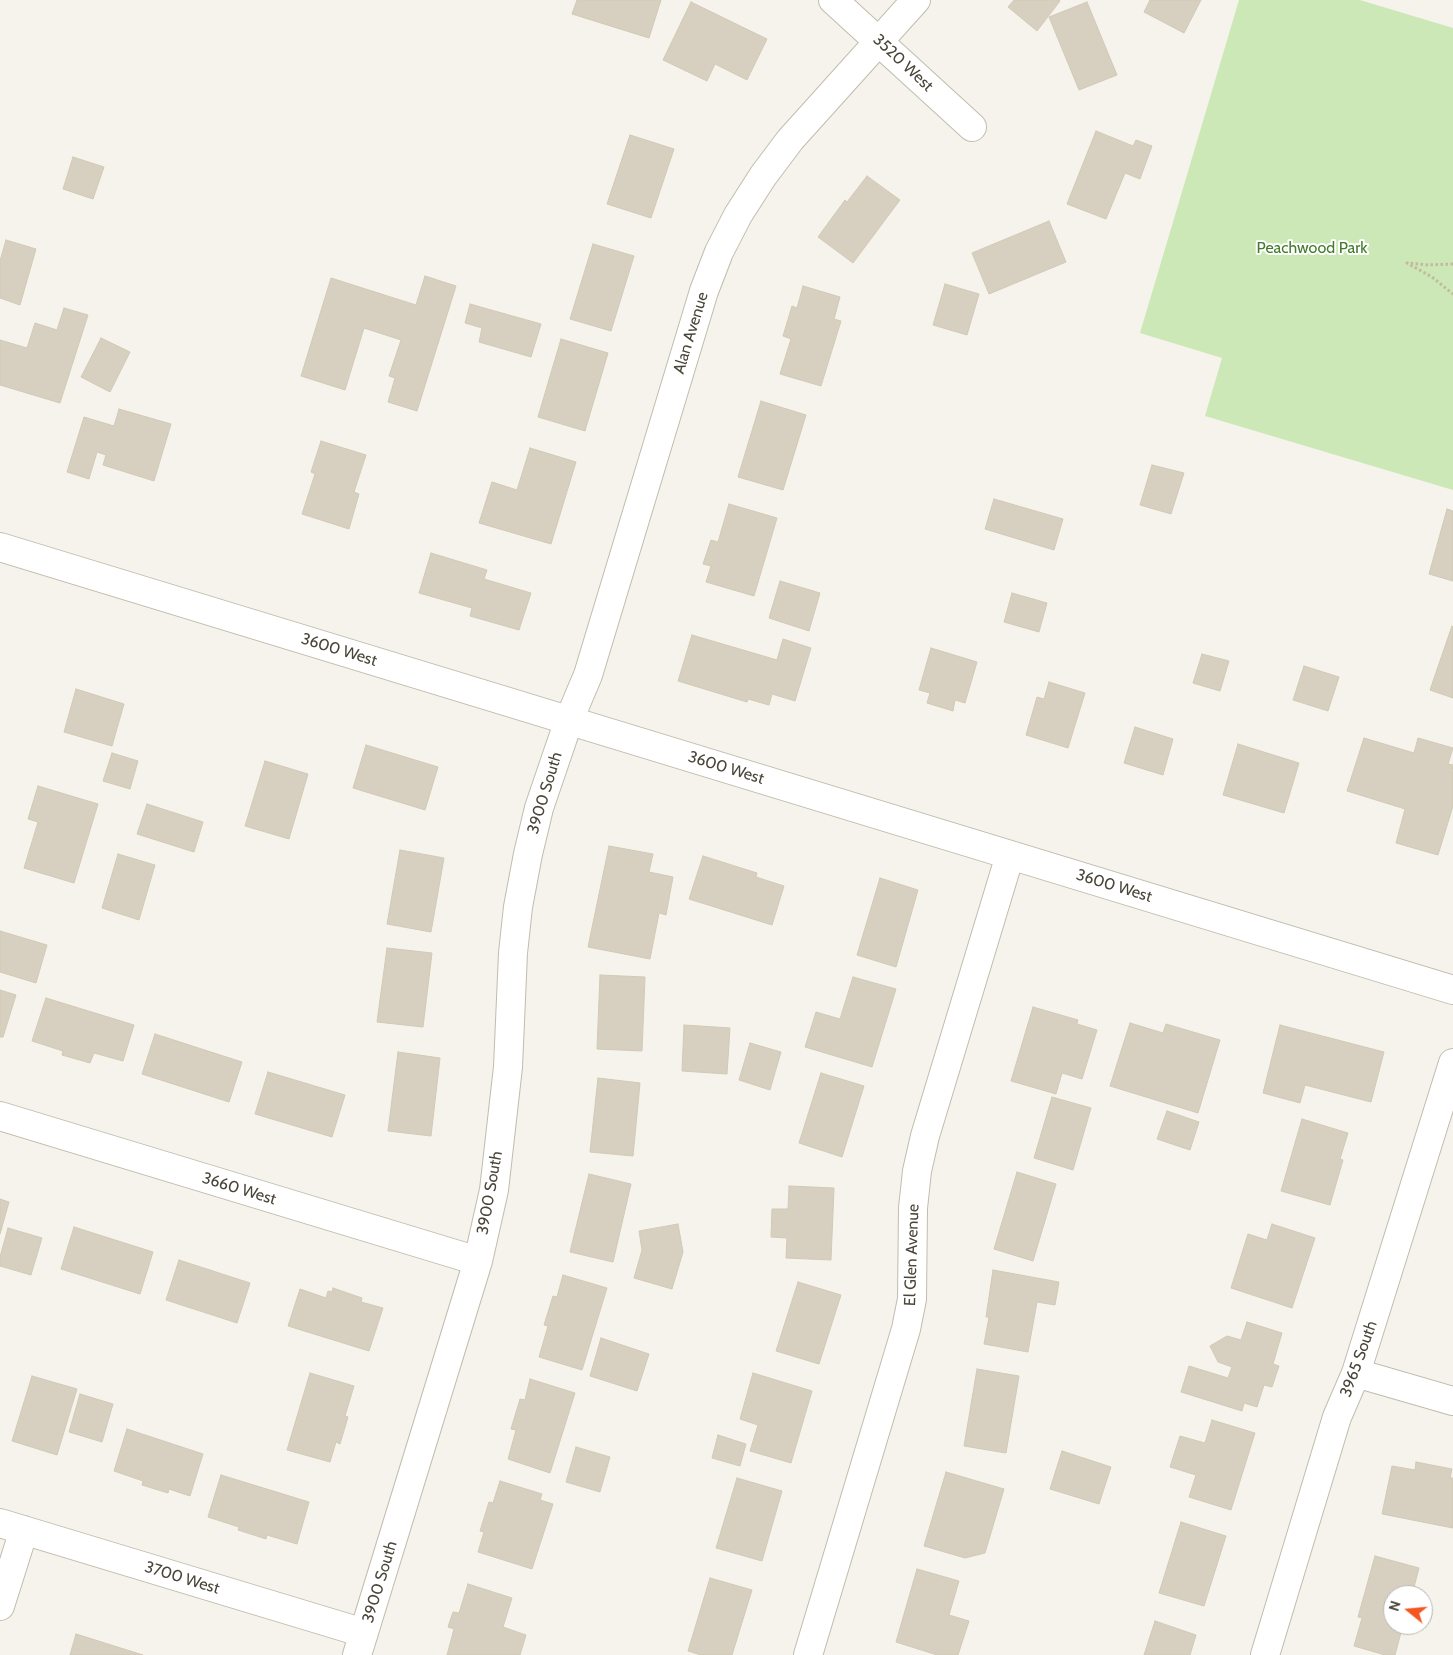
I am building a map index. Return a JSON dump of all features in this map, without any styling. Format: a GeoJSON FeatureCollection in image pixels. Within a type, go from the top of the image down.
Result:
{"type":"FeatureCollection","features":[{"type":"Feature","properties":{"kind":"street","name":"3520 West"},"geometry":{"type":"LineString","coordinates":[[833,0],[972,127]]}},
{"type":"Feature","properties":{"kind":"street","name":"Alan Avenue"},"geometry":{"type":"LineString","coordinates":[[569,720],[588,674],[690,334],[719,252],[738,215],[763,176],[790,140],[916,0]]}},
{"type":"Feature","properties":{"kind":"street","name":"3600 West"},"geometry":{"type":"LineString","coordinates":[[0,547],[1453,990]]}},
{"type":"Feature","properties":{"kind":"street","name":"3900 South"},"geometry":{"type":"LineString","coordinates":[[361,1644],[478,1261],[494,1190],[508,1067],[513,953],[518,907],[539,808],[569,720]]}},
{"type":"Feature","properties":{"kind":"street","name":"El Glen Avenue"},"geometry":{"type":"LineString","coordinates":[[808,1655],[906,1330],[912,1299],[913,1208],[916,1171],[1010,855]]}},
{"type":"Feature","properties":{"kind":"street","name":"3965 South"},"geometry":{"type":"LineString","coordinates":[[1265,1655],[1337,1418],[1356,1374],[1453,1063]]}},
{"type":"Feature","properties":{"kind":"street","name":"3660 West"},"geometry":{"type":"LineString","coordinates":[[0,1116],[478,1261]]}},
{"type":"Feature","properties":{"kind":"street"},"geometry":{"type":"LineString","coordinates":[[1356,1374],[1453,1401]]}},
{"type":"Feature","properties":{"kind":"street"},"geometry":{"type":"LineString","coordinates":[[0,1606],[12,1526]]}},
{"type":"Feature","properties":{"kind":"street","name":"3700 West"},"geometry":{"type":"LineString","coordinates":[[12,1526],[361,1644]]}},
{"type":"Feature","properties":{"kind":"path"},"geometry":{"type":"LineString","coordinates":[[1453,264],[1427,265],[1407,263],[1432,277],[1453,294]]}},
{"type":"Feature","properties":{"kind":"green space","name":"Peachwood Park"},"geometry":{"type":"Polygon","coordinates":[[[1239,0],[1360,0],[1453,28],[1453,490],[1205,416],[1222,358],[1140,333],[1239,0]]]}},
{"type":"Feature","properties":{"kind":"building"},"geometry":{"type":"Polygon","coordinates":[[[577,0],[661,0],[649,38],[572,14],[577,0]]]}},
{"type":"Feature","properties":{"kind":"building"},"geometry":{"type":"Polygon","coordinates":[[[1014,0],[1060,1],[1037,31],[1008,7],[1014,0]]]}},
{"type":"Feature","properties":{"kind":"building"},"geometry":{"type":"Polygon","coordinates":[[[1150,0],[1201,0],[1184,33],[1144,12],[1150,0]]]}},
{"type":"Feature","properties":{"kind":"building"},"geometry":{"type":"Polygon","coordinates":[[[691,2],[767,39],[747,80],[715,64],[707,81],[663,60],[691,2]]]}},
{"type":"Feature","properties":{"kind":"building"},"geometry":{"type":"Polygon","coordinates":[[[1087,2],[1117,75],[1079,90],[1049,17],[1087,2]]]}},
{"type":"Feature","properties":{"kind":"building"},"geometry":{"type":"Polygon","coordinates":[[[1096,131],[1133,146],[1136,140],[1152,146],[1140,179],[1125,173],[1106,219],[1067,204],[1096,131]]]}},
{"type":"Feature","properties":{"kind":"building"},"geometry":{"type":"Polygon","coordinates":[[[630,135],[674,149],[651,218],[607,204],[630,135]]]}},
{"type":"Feature","properties":{"kind":"building"},"geometry":{"type":"Polygon","coordinates":[[[73,157],[104,167],[93,199],[63,189],[73,157]]]}},
{"type":"Feature","properties":{"kind":"building"},"geometry":{"type":"Polygon","coordinates":[[[867,176],[900,200],[853,263],[818,237],[845,200],[847,202],[867,176]]]}},
{"type":"Feature","properties":{"kind":"building"},"geometry":{"type":"Polygon","coordinates":[[[1049,221],[1066,262],[989,294],[972,253],[1049,221]]]}},
{"type":"Feature","properties":{"kind":"building"},"geometry":{"type":"Polygon","coordinates":[[[6,240],[36,249],[20,305],[0,298],[0,261],[6,240]]]}},
{"type":"Feature","properties":{"kind":"building"},"geometry":{"type":"Polygon","coordinates":[[[593,244],[634,256],[611,331],[570,319],[593,244]]]}},
{"type":"Feature","properties":{"kind":"building"},"geometry":{"type":"Polygon","coordinates":[[[425,276],[456,286],[417,411],[388,402],[395,378],[389,376],[401,340],[364,328],[345,390],[301,376],[331,278],[416,305],[425,276]]]}},
{"type":"Feature","properties":{"kind":"building"},"geometry":{"type":"Polygon","coordinates":[[[945,284],[979,294],[967,335],[933,325],[945,284]]]}},
{"type":"Feature","properties":{"kind":"building"},"geometry":{"type":"Polygon","coordinates":[[[803,286],[840,297],[834,319],[841,321],[821,386],[780,374],[791,339],[783,336],[792,306],[797,308],[803,286]]]}},
{"type":"Feature","properties":{"kind":"building"},"geometry":{"type":"Polygon","coordinates":[[[470,304],[541,324],[531,357],[479,342],[482,328],[465,323],[470,304]]]}},
{"type":"Feature","properties":{"kind":"building"},"geometry":{"type":"Polygon","coordinates":[[[64,308],[88,315],[60,403],[0,385],[0,340],[27,348],[35,323],[57,330],[64,308]]]}},
{"type":"Feature","properties":{"kind":"building"},"geometry":{"type":"Polygon","coordinates":[[[101,338],[130,352],[110,392],[81,377],[101,338]]]}},
{"type":"Feature","properties":{"kind":"building"},"geometry":{"type":"Polygon","coordinates":[[[561,339],[608,353],[585,431],[538,417],[561,339]]]}},
{"type":"Feature","properties":{"kind":"building"},"geometry":{"type":"Polygon","coordinates":[[[761,401],[806,415],[783,490],[738,477],[761,401]]]}},
{"type":"Feature","properties":{"kind":"building"},"geometry":{"type":"Polygon","coordinates":[[[119,409],[171,424],[154,481],[103,465],[106,455],[97,452],[89,479],[67,472],[84,417],[114,426],[119,409]]]}},
{"type":"Feature","properties":{"kind":"building"},"geometry":{"type":"Polygon","coordinates":[[[321,441],[366,455],[354,492],[359,494],[349,529],[302,514],[315,474],[311,472],[321,441]]]}},
{"type":"Feature","properties":{"kind":"building"},"geometry":{"type":"Polygon","coordinates":[[[530,448],[576,462],[551,544],[479,523],[492,482],[517,490],[530,448]]]}},
{"type":"Feature","properties":{"kind":"building"},"geometry":{"type":"Polygon","coordinates":[[[1152,465],[1184,473],[1171,514],[1140,505],[1152,465]]]}},
{"type":"Feature","properties":{"kind":"building"},"geometry":{"type":"Polygon","coordinates":[[[994,499],[1063,519],[1054,550],[985,529],[994,499]]]}},
{"type":"Feature","properties":{"kind":"building"},"geometry":{"type":"Polygon","coordinates":[[[729,504],[777,518],[754,596],[706,582],[711,566],[703,564],[711,540],[718,542],[729,504]]]}},
{"type":"Feature","properties":{"kind":"building"},"geometry":{"type":"Polygon","coordinates":[[[1447,509],[1453,511],[1453,581],[1429,574],[1447,509]]]}},
{"type":"Feature","properties":{"kind":"building"},"geometry":{"type":"Polygon","coordinates":[[[431,553],[487,570],[484,579],[531,593],[519,630],[470,616],[472,608],[419,593],[431,553]]]}},
{"type":"Feature","properties":{"kind":"building"},"geometry":{"type":"Polygon","coordinates":[[[780,581],[820,593],[809,631],[769,618],[780,581]]]}},
{"type":"Feature","properties":{"kind":"building"},"geometry":{"type":"Polygon","coordinates":[[[1012,593],[1047,603],[1039,632],[1004,622],[1012,593]]]}},
{"type":"Feature","properties":{"kind":"building"},"geometry":{"type":"Polygon","coordinates":[[[1453,627],[1453,698],[1430,690],[1453,627]]]}},
{"type":"Feature","properties":{"kind":"building"},"geometry":{"type":"Polygon","coordinates":[[[692,635],[777,660],[783,639],[811,648],[795,701],[772,694],[769,705],[748,699],[747,702],[678,681],[692,635]]]}},
{"type":"Feature","properties":{"kind":"building"},"geometry":{"type":"Polygon","coordinates":[[[931,648],[977,662],[965,703],[955,700],[953,711],[927,703],[930,693],[919,690],[931,648]]]}},
{"type":"Feature","properties":{"kind":"building"},"geometry":{"type":"Polygon","coordinates":[[[1202,654],[1229,661],[1220,691],[1193,683],[1202,654]]]}},
{"type":"Feature","properties":{"kind":"building"},"geometry":{"type":"Polygon","coordinates":[[[1304,666],[1339,677],[1328,711],[1293,700],[1304,666]]]}},
{"type":"Feature","properties":{"kind":"building"},"geometry":{"type":"Polygon","coordinates":[[[1049,682],[1085,693],[1068,748],[1026,735],[1037,697],[1044,699],[1049,682]]]}},
{"type":"Feature","properties":{"kind":"building"},"geometry":{"type":"Polygon","coordinates":[[[76,689],[124,704],[112,746],[64,732],[76,689]]]}},
{"type":"Feature","properties":{"kind":"building"},"geometry":{"type":"Polygon","coordinates":[[[1135,727],[1173,739],[1163,775],[1124,763],[1135,727]]]}},
{"type":"Feature","properties":{"kind":"building"},"geometry":{"type":"Polygon","coordinates":[[[1364,738],[1414,753],[1418,738],[1453,748],[1448,764],[1453,765],[1453,806],[1438,855],[1396,843],[1405,809],[1347,791],[1364,738]]]}},
{"type":"Feature","properties":{"kind":"building"},"geometry":{"type":"Polygon","coordinates":[[[1238,744],[1299,763],[1284,813],[1223,795],[1238,744]]]}},
{"type":"Feature","properties":{"kind":"building"},"geometry":{"type":"Polygon","coordinates":[[[366,745],[438,767],[425,810],[353,788],[366,745]]]}},
{"type":"Feature","properties":{"kind":"building"},"geometry":{"type":"Polygon","coordinates":[[[112,753],[138,761],[130,789],[103,781],[112,753]]]}},
{"type":"Feature","properties":{"kind":"building"},"geometry":{"type":"Polygon","coordinates":[[[265,761],[308,774],[289,839],[245,826],[265,761]]]}},
{"type":"Feature","properties":{"kind":"building"},"geometry":{"type":"Polygon","coordinates":[[[38,786],[98,804],[74,883],[24,868],[38,822],[28,819],[38,786]]]}},
{"type":"Feature","properties":{"kind":"building"},"geometry":{"type":"Polygon","coordinates":[[[147,804],[203,822],[194,852],[137,834],[147,804]]]}},
{"type":"Feature","properties":{"kind":"building"},"geometry":{"type":"Polygon","coordinates":[[[609,846],[653,854],[649,872],[673,877],[666,915],[659,913],[650,959],[588,947],[609,846]]]}},
{"type":"Feature","properties":{"kind":"building"},"geometry":{"type":"Polygon","coordinates":[[[400,850],[444,858],[431,932],[387,924],[400,850]]]}},
{"type":"Feature","properties":{"kind":"building"},"geometry":{"type":"Polygon","coordinates":[[[118,854],[155,865],[139,920],[102,908],[118,854]]]}},
{"type":"Feature","properties":{"kind":"building"},"geometry":{"type":"Polygon","coordinates":[[[703,856],[757,873],[756,877],[784,886],[772,925],[689,899],[703,856]]]}},
{"type":"Feature","properties":{"kind":"building"},"geometry":{"type":"Polygon","coordinates":[[[880,878],[918,890],[896,967],[857,955],[880,878]]]}},
{"type":"Feature","properties":{"kind":"building"},"geometry":{"type":"Polygon","coordinates":[[[0,931],[47,945],[36,983],[0,972],[0,931]]]}},
{"type":"Feature","properties":{"kind":"building"},"geometry":{"type":"Polygon","coordinates":[[[387,948],[432,953],[423,1027],[377,1022],[387,948]]]}},
{"type":"Feature","properties":{"kind":"building"},"geometry":{"type":"Polygon","coordinates":[[[600,975],[645,977],[642,1051],[597,1049],[600,975]]]}},
{"type":"Feature","properties":{"kind":"building"},"geometry":{"type":"Polygon","coordinates":[[[853,977],[896,989],[872,1067],[805,1047],[816,1012],[840,1019],[853,977]]]}},
{"type":"Feature","properties":{"kind":"building"},"geometry":{"type":"Polygon","coordinates":[[[0,990],[16,995],[3,1037],[0,1037],[0,990]]]}},
{"type":"Feature","properties":{"kind":"building"},"geometry":{"type":"Polygon","coordinates":[[[46,998],[134,1025],[123,1061],[94,1053],[90,1063],[62,1055],[63,1051],[32,1041],[46,998]]]}},
{"type":"Feature","properties":{"kind":"building"},"geometry":{"type":"Polygon","coordinates":[[[1033,1007],[1078,1020],[1077,1024],[1097,1030],[1082,1079],[1062,1073],[1056,1094],[1011,1081],[1033,1007]]]}},
{"type":"Feature","properties":{"kind":"building"},"geometry":{"type":"Polygon","coordinates":[[[1130,1023],[1163,1033],[1166,1024],[1220,1040],[1198,1113],[1110,1086],[1130,1023]]]}},
{"type":"Feature","properties":{"kind":"building"},"geometry":{"type":"Polygon","coordinates":[[[684,1025],[730,1028],[727,1074],[682,1071],[684,1025]]]}},
{"type":"Feature","properties":{"kind":"building"},"geometry":{"type":"Polygon","coordinates":[[[1280,1025],[1384,1052],[1371,1102],[1305,1085],[1300,1103],[1263,1093],[1280,1025]]]}},
{"type":"Feature","properties":{"kind":"building"},"geometry":{"type":"Polygon","coordinates":[[[155,1034],[242,1062],[229,1102],[142,1074],[155,1034]]]}},
{"type":"Feature","properties":{"kind":"building"},"geometry":{"type":"Polygon","coordinates":[[[750,1043],[781,1052],[770,1090],[739,1080],[750,1043]]]}},
{"type":"Feature","properties":{"kind":"building"},"geometry":{"type":"Polygon","coordinates":[[[398,1052],[440,1058],[431,1136],[388,1131],[398,1052]]]}},
{"type":"Feature","properties":{"kind":"building"},"geometry":{"type":"Polygon","coordinates":[[[268,1072],[345,1095],[332,1137],[255,1114],[268,1072]]]}},
{"type":"Feature","properties":{"kind":"building"},"geometry":{"type":"Polygon","coordinates":[[[821,1073],[864,1086],[842,1157],[799,1143],[821,1073]]]}},
{"type":"Feature","properties":{"kind":"building"},"geometry":{"type":"Polygon","coordinates":[[[598,1078],[640,1083],[633,1156],[590,1152],[598,1078]]]}},
{"type":"Feature","properties":{"kind":"building"},"geometry":{"type":"Polygon","coordinates":[[[1052,1097],[1091,1108],[1073,1170],[1034,1158],[1052,1097]]]}},
{"type":"Feature","properties":{"kind":"building"},"geometry":{"type":"Polygon","coordinates":[[[1167,1111],[1199,1122],[1190,1150],[1157,1139],[1167,1111]]]}},
{"type":"Feature","properties":{"kind":"building"},"geometry":{"type":"Polygon","coordinates":[[[1302,1119],[1348,1133],[1340,1159],[1343,1160],[1330,1205],[1281,1191],[1302,1119]]]}},
{"type":"Feature","properties":{"kind":"building"},"geometry":{"type":"Polygon","coordinates":[[[1017,1172],[1056,1184],[1033,1261],[994,1249],[1017,1172]]]}},
{"type":"Feature","properties":{"kind":"building"},"geometry":{"type":"Polygon","coordinates":[[[589,1174],[631,1184],[613,1262],[570,1252],[589,1174]]]}},
{"type":"Feature","properties":{"kind":"building"},"geometry":{"type":"Polygon","coordinates":[[[789,1186],[834,1188],[831,1260],[786,1258],[787,1238],[771,1237],[772,1209],[788,1209],[789,1186]]]}},
{"type":"Feature","properties":{"kind":"building"},"geometry":{"type":"Polygon","coordinates":[[[0,1199],[9,1202],[0,1234],[0,1199]]]}},
{"type":"Feature","properties":{"kind":"building"},"geometry":{"type":"Polygon","coordinates":[[[678,1224],[683,1252],[672,1289],[634,1278],[642,1250],[639,1231],[678,1224]]]}},
{"type":"Feature","properties":{"kind":"building"},"geometry":{"type":"Polygon","coordinates":[[[1272,1224],[1315,1238],[1292,1308],[1231,1288],[1248,1234],[1267,1240],[1272,1224]]]}},
{"type":"Feature","properties":{"kind":"building"},"geometry":{"type":"Polygon","coordinates":[[[74,1227],[153,1252],[140,1294],[61,1269],[74,1227]]]}},
{"type":"Feature","properties":{"kind":"building"},"geometry":{"type":"Polygon","coordinates":[[[8,1228],[42,1238],[31,1275],[0,1266],[0,1257],[8,1228]]]}},
{"type":"Feature","properties":{"kind":"building"},"geometry":{"type":"Polygon","coordinates":[[[179,1260],[250,1283],[237,1323],[166,1300],[179,1260]]]}},
{"type":"Feature","properties":{"kind":"building"},"geometry":{"type":"Polygon","coordinates":[[[993,1270],[1059,1282],[1055,1305],[1037,1302],[1028,1352],[984,1344],[989,1317],[986,1317],[993,1270]]]}},
{"type":"Feature","properties":{"kind":"building"},"geometry":{"type":"Polygon","coordinates":[[[563,1275],[607,1288],[582,1370],[539,1357],[548,1326],[544,1325],[553,1296],[557,1297],[563,1275]]]}},
{"type":"Feature","properties":{"kind":"building"},"geometry":{"type":"Polygon","coordinates":[[[798,1282],[841,1295],[819,1364],[776,1351],[798,1282]]]}},
{"type":"Feature","properties":{"kind":"building"},"geometry":{"type":"Polygon","coordinates":[[[333,1288],[362,1298],[361,1302],[383,1308],[369,1351],[288,1326],[300,1289],[326,1298],[328,1291],[332,1292],[333,1288]]]}},
{"type":"Feature","properties":{"kind":"building"},"geometry":{"type":"Polygon","coordinates":[[[1247,1322],[1282,1333],[1273,1364],[1279,1366],[1272,1387],[1264,1385],[1257,1407],[1244,1403],[1242,1411],[1181,1392],[1189,1366],[1228,1378],[1232,1367],[1218,1362],[1210,1346],[1227,1336],[1241,1340],[1247,1322]]]}},
{"type":"Feature","properties":{"kind":"building"},"geometry":{"type":"Polygon","coordinates":[[[601,1338],[649,1354],[637,1391],[590,1376],[601,1338]]]}},
{"type":"Feature","properties":{"kind":"building"},"geometry":{"type":"Polygon","coordinates":[[[977,1369],[1019,1376],[1006,1453],[964,1446],[977,1369]]]}},
{"type":"Feature","properties":{"kind":"building"},"geometry":{"type":"Polygon","coordinates":[[[310,1373],[354,1386],[345,1416],[348,1417],[340,1444],[336,1442],[330,1462],[287,1450],[310,1373]]]}},
{"type":"Feature","properties":{"kind":"building"},"geometry":{"type":"Polygon","coordinates":[[[753,1373],[812,1391],[791,1463],[750,1451],[758,1425],[740,1419],[753,1373]]]}},
{"type":"Feature","properties":{"kind":"building"},"geometry":{"type":"Polygon","coordinates":[[[32,1376],[77,1389],[57,1455],[12,1441],[32,1376]]]}},
{"type":"Feature","properties":{"kind":"building"},"geometry":{"type":"Polygon","coordinates":[[[530,1379],[575,1393],[550,1473],[508,1459],[516,1430],[511,1429],[520,1399],[525,1400],[530,1379]]]}},
{"type":"Feature","properties":{"kind":"building"},"geometry":{"type":"Polygon","coordinates":[[[80,1394],[113,1404],[102,1442],[69,1432],[80,1394]]]}},
{"type":"Feature","properties":{"kind":"building"},"geometry":{"type":"Polygon","coordinates":[[[1212,1420],[1255,1433],[1231,1510],[1189,1497],[1196,1475],[1170,1467],[1180,1436],[1205,1443],[1212,1420]]]}},
{"type":"Feature","properties":{"kind":"building"},"geometry":{"type":"Polygon","coordinates":[[[127,1429],[203,1454],[190,1496],[169,1489],[168,1493],[142,1485],[143,1481],[114,1471],[127,1429]]]}},
{"type":"Feature","properties":{"kind":"building"},"geometry":{"type":"Polygon","coordinates":[[[718,1435],[746,1444],[740,1466],[712,1458],[718,1435]]]}},
{"type":"Feature","properties":{"kind":"building"},"geometry":{"type":"Polygon","coordinates":[[[576,1447],[610,1457],[600,1492],[566,1482],[576,1447]]]}},
{"type":"Feature","properties":{"kind":"building"},"geometry":{"type":"Polygon","coordinates":[[[1062,1451],[1111,1467],[1099,1504],[1050,1489],[1062,1451]]]}},
{"type":"Feature","properties":{"kind":"building"},"geometry":{"type":"Polygon","coordinates":[[[1416,1462],[1452,1469],[1450,1478],[1453,1478],[1453,1528],[1382,1514],[1392,1466],[1415,1470],[1416,1462]]]}},
{"type":"Feature","properties":{"kind":"building"},"geometry":{"type":"Polygon","coordinates":[[[946,1472],[1004,1489],[985,1553],[965,1558],[924,1546],[946,1472]]]}},
{"type":"Feature","properties":{"kind":"building"},"geometry":{"type":"Polygon","coordinates":[[[221,1475],[309,1502],[297,1544],[267,1535],[266,1539],[238,1530],[239,1527],[208,1517],[221,1475]]]}},
{"type":"Feature","properties":{"kind":"building"},"geometry":{"type":"Polygon","coordinates":[[[737,1478],[782,1491],[762,1561],[716,1548],[737,1478]]]}},
{"type":"Feature","properties":{"kind":"building"},"geometry":{"type":"Polygon","coordinates":[[[500,1481],[542,1494],[540,1500],[553,1504],[532,1569],[478,1552],[484,1532],[480,1531],[489,1502],[493,1503],[500,1481]]]}},
{"type":"Feature","properties":{"kind":"building"},"geometry":{"type":"Polygon","coordinates":[[[1181,1522],[1226,1536],[1204,1606],[1159,1593],[1181,1522]]]}},
{"type":"Feature","properties":{"kind":"building"},"geometry":{"type":"Polygon","coordinates":[[[1375,1556],[1419,1568],[1415,1585],[1383,1585],[1383,1635],[1400,1635],[1395,1655],[1385,1655],[1354,1646],[1362,1618],[1358,1617],[1375,1556]]]}},
{"type":"Feature","properties":{"kind":"building"},"geometry":{"type":"Polygon","coordinates":[[[917,1569],[959,1581],[949,1615],[969,1621],[958,1655],[937,1655],[896,1642],[917,1569]]]}},
{"type":"Feature","properties":{"kind":"building"},"geometry":{"type":"Polygon","coordinates":[[[710,1578],[752,1590],[732,1655],[701,1655],[688,1651],[710,1578]]]}},
{"type":"Feature","properties":{"kind":"building"},"geometry":{"type":"Polygon","coordinates":[[[468,1584],[512,1598],[503,1627],[526,1635],[520,1655],[447,1655],[454,1629],[448,1627],[453,1612],[459,1613],[468,1584]]]}},
{"type":"Feature","properties":{"kind":"building"},"geometry":{"type":"Polygon","coordinates":[[[1155,1621],[1196,1635],[1190,1655],[1144,1655],[1155,1621]]]}},
{"type":"Feature","properties":{"kind":"building"},"geometry":{"type":"Polygon","coordinates":[[[76,1634],[143,1655],[70,1655],[76,1634]]]}}]}
